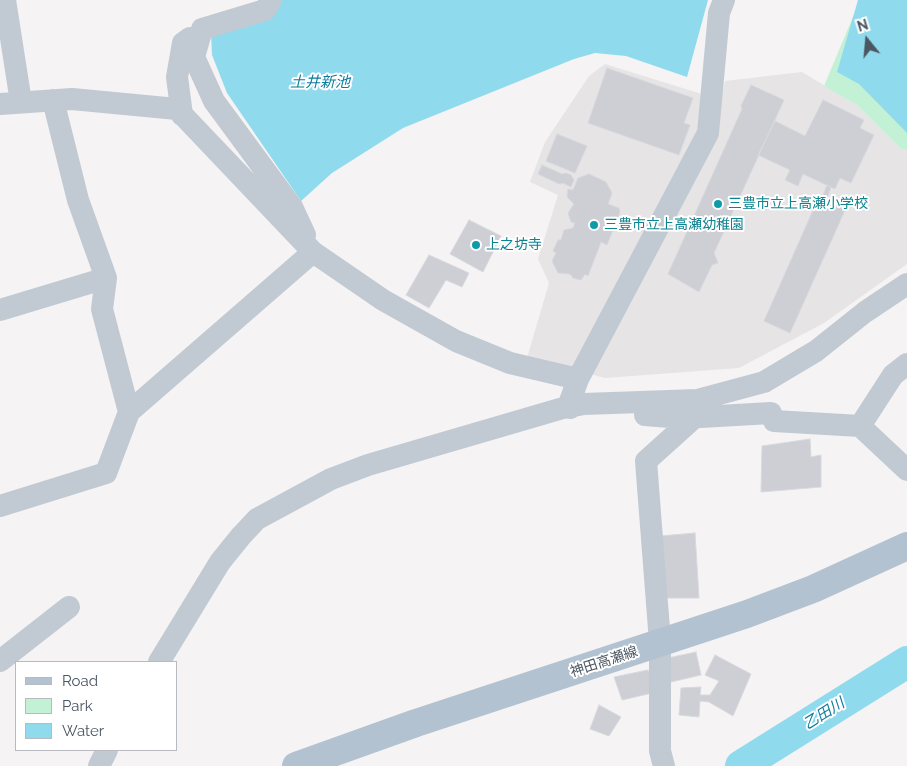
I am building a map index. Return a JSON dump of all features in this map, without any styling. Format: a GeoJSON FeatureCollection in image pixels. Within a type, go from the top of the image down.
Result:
{"type":"FeatureCollection","features":[{"type":"Feature","properties":{"kind":"main road","name":"神田高瀬線"},"geometry":{"type":"LineString","coordinates":[[296,766],[416,723],[747,614],[813,589],[907,546]]}},
{"type":"Feature","properties":{"kind":"street"},"geometry":{"type":"LineString","coordinates":[[5,0],[10,103],[72,100],[177,109],[313,252],[382,300],[456,342],[510,363],[578,379]]}},
{"type":"Feature","properties":{"kind":"street"},"geometry":{"type":"LineString","coordinates":[[182,115],[177,77],[182,43],[202,29],[264,10],[271,0]]}},
{"type":"Feature","properties":{"kind":"street"},"geometry":{"type":"LineString","coordinates":[[569,408],[578,379],[708,134],[714,94],[713,68],[718,22],[724,0]]}},
{"type":"Feature","properties":{"kind":"street"},"geometry":{"type":"LineString","coordinates":[[202,29],[194,57],[214,101],[292,207],[313,252]]}},
{"type":"Feature","properties":{"kind":"street"},"geometry":{"type":"LineString","coordinates":[[52,100],[78,200],[106,278],[102,309],[129,412]]}},
{"type":"Feature","properties":{"kind":"street"},"geometry":{"type":"LineString","coordinates":[[0,506],[106,473],[129,412],[313,252]]}},
{"type":"Feature","properties":{"kind":"street"},"geometry":{"type":"LineString","coordinates":[[0,310],[106,278]]}},
{"type":"Feature","properties":{"kind":"street"},"geometry":{"type":"LineString","coordinates":[[160,661],[220,562],[257,519],[331,479],[368,465],[584,404],[697,400],[764,382],[816,351],[865,312],[907,284]]}},
{"type":"Feature","properties":{"kind":"street"},"geometry":{"type":"LineString","coordinates":[[860,426],[893,375],[907,364]]}},
{"type":"Feature","properties":{"kind":"street"},"geometry":{"type":"LineString","coordinates":[[569,408],[683,418],[771,413],[774,421],[860,426],[907,470]]}},
{"type":"Feature","properties":{"kind":"street"},"geometry":{"type":"LineString","coordinates":[[662,759],[660,642],[646,461],[696,416]]}},
{"type":"Feature","properties":{"kind":"street"},"geometry":{"type":"LineString","coordinates":[[0,661],[69,607]]}},
{"type":"Feature","properties":{"kind":"street"},"geometry":{"type":"LineString","coordinates":[[99,766],[106,751]]}},
{"type":"Feature","properties":{"kind":"shaded area"},"geometry":{"type":"Polygon","coordinates":[[[605,64],[721,100],[725,81],[802,72],[857,105],[901,149],[907,150],[907,264],[824,323],[739,368],[605,378],[527,358],[549,283],[538,259],[558,195],[530,182],[545,142],[589,76],[605,64]]]}},
{"type":"Feature","properties":{"kind":"green space"},"geometry":{"type":"Polygon","coordinates":[[[860,0],[907,0],[907,150],[901,149],[857,105],[824,86],[860,0]]]}},
{"type":"Feature","properties":{"kind":"water","name":"土井新池"},"geometry":{"type":"Polygon","coordinates":[[[279,0],[708,0],[687,77],[626,56],[595,53],[574,59],[403,128],[332,173],[301,201],[227,93],[212,55],[211,33],[279,0]]]}},
{"type":"Feature","properties":{"kind":"water"},"geometry":{"type":"Polygon","coordinates":[[[858,0],[907,0],[907,133],[859,84],[837,72],[858,0]]]}},
{"type":"Feature","properties":{"kind":"building"},"geometry":{"type":"Polygon","coordinates":[[[607,68],[693,98],[684,123],[690,125],[679,155],[588,123],[607,68]]]}},
{"type":"Feature","properties":{"kind":"building","name":"三豊市立上高瀬小学校"},"geometry":{"type":"Polygon","coordinates":[[[751,85],[784,100],[714,253],[718,263],[712,265],[699,292],[668,274],[751,85]]]}},
{"type":"Feature","properties":{"kind":"building"},"geometry":{"type":"Polygon","coordinates":[[[823,100],[864,120],[860,128],[874,135],[851,183],[840,178],[835,189],[803,174],[798,186],[785,180],[790,170],[758,155],[775,121],[805,136],[823,100]]]}},
{"type":"Feature","properties":{"kind":"building"},"geometry":{"type":"Polygon","coordinates":[[[557,134],[587,146],[575,173],[546,161],[557,134]]]}},
{"type":"Feature","properties":{"kind":"building"},"geometry":{"type":"Polygon","coordinates":[[[542,165],[562,174],[571,175],[574,180],[571,187],[563,183],[559,184],[538,174],[542,165]]]}},
{"type":"Feature","properties":{"kind":"building","name":"三豊市立上高瀬幼稚園"},"geometry":{"type":"Polygon","coordinates":[[[589,174],[606,182],[612,193],[608,204],[619,208],[620,212],[607,245],[601,242],[588,276],[585,274],[581,280],[573,278],[570,274],[558,273],[552,261],[556,253],[553,251],[558,240],[561,240],[564,230],[573,228],[575,223],[571,222],[568,213],[574,204],[567,197],[568,189],[573,190],[578,178],[589,174]]]}},
{"type":"Feature","properties":{"kind":"building"},"geometry":{"type":"Polygon","coordinates":[[[827,185],[831,187],[827,199],[846,208],[790,333],[764,321],[818,199],[822,198],[827,185]]]}},
{"type":"Feature","properties":{"kind":"building","name":"上之坊寺"},"geometry":{"type":"Polygon","coordinates":[[[469,220],[501,236],[483,272],[450,254],[469,220]]]}},
{"type":"Feature","properties":{"kind":"building"},"geometry":{"type":"Polygon","coordinates":[[[429,255],[469,273],[462,287],[446,280],[429,308],[406,295],[429,255]]]}},
{"type":"Feature","properties":{"kind":"building"},"geometry":{"type":"Polygon","coordinates":[[[810,439],[811,457],[821,455],[821,487],[761,492],[762,446],[810,439]]]}},
{"type":"Feature","properties":{"kind":"building"},"geometry":{"type":"Polygon","coordinates":[[[695,533],[699,598],[664,598],[660,536],[695,533]]]}},
{"type":"Feature","properties":{"kind":"building"},"geometry":{"type":"Polygon","coordinates":[[[696,652],[701,675],[671,682],[668,658],[696,652]]]}},
{"type":"Feature","properties":{"kind":"building"},"geometry":{"type":"Polygon","coordinates":[[[715,655],[751,674],[733,716],[709,702],[700,701],[699,717],[679,715],[681,688],[701,687],[700,695],[710,695],[719,681],[705,675],[715,655]]]}},
{"type":"Feature","properties":{"kind":"building"},"geometry":{"type":"Polygon","coordinates":[[[648,670],[661,691],[622,700],[614,677],[648,670]]]}},
{"type":"Feature","properties":{"kind":"building"},"geometry":{"type":"Polygon","coordinates":[[[599,705],[621,717],[609,736],[590,729],[599,705]]]}},
{"type":"Feature","properties":{"kind":"waterway","name":"乙田川"},"geometry":{"type":"LineString","coordinates":[[741,766],[907,662]]}},
{"type":"Feature","properties":{"kind":"place","name":"三豊市立上高瀬小学校"},"geometry":{"type":"Point","coordinates":[718,204]}},
{"type":"Feature","properties":{"kind":"place","name":"三豊市立上高瀬幼稚園"},"geometry":{"type":"Point","coordinates":[594,225]}},
{"type":"Feature","properties":{"kind":"place","name":"上之坊寺"},"geometry":{"type":"Point","coordinates":[476,245]}}]}
